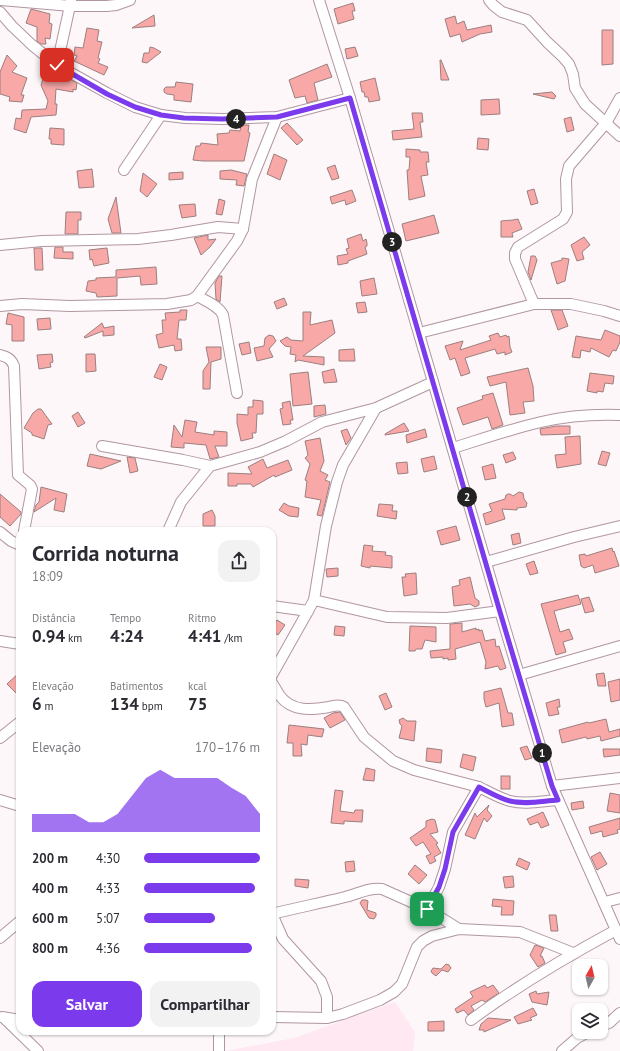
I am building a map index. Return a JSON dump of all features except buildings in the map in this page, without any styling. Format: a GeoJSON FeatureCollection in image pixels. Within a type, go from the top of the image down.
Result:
{"type":"FeatureCollection","features":[{"type":"Feature","properties":{"kind":"street"},"geometry":{"type":"LineString","coordinates":[[1,0],[107,6],[116,5],[130,0]]}},
{"type":"Feature","properties":{"kind":"street"},"geometry":{"type":"LineString","coordinates":[[319,0],[350,98],[552,786],[618,934],[573,953],[502,997],[471,1020]]}},
{"type":"Feature","properties":{"kind":"street"},"geometry":{"type":"LineString","coordinates":[[489,0],[502,12],[527,20],[562,56],[569,64],[573,74],[575,88],[585,104],[620,136]]}},
{"type":"Feature","properties":{"kind":"street"},"geometry":{"type":"LineString","coordinates":[[57,65],[71,3]]}},
{"type":"Feature","properties":{"kind":"street"},"geometry":{"type":"LineString","coordinates":[[0,12],[32,45],[57,65],[107,94],[135,107],[161,115],[184,118],[222,119],[277,117],[350,98]]}},
{"type":"Feature","properties":{"kind":"street"},"geometry":{"type":"LineString","coordinates":[[534,304],[515,259],[515,253],[518,247],[563,219],[567,212],[566,179],[569,166],[606,124],[620,98]]}},
{"type":"Feature","properties":{"kind":"street"},"geometry":{"type":"LineString","coordinates":[[124,170],[161,115]]}},
{"type":"Feature","properties":{"kind":"street"},"geometry":{"type":"LineString","coordinates":[[0,306],[22,304],[70,306],[167,304],[191,300],[197,296],[237,241],[243,229],[252,179],[277,117]]}},
{"type":"Feature","properties":{"kind":"street"},"geometry":{"type":"LineString","coordinates":[[0,245],[42,241],[138,239],[218,227],[243,229]]}},
{"type":"Feature","properties":{"kind":"street"},"geometry":{"type":"LineString","coordinates":[[197,296],[217,308],[224,315],[237,393]]}},
{"type":"Feature","properties":{"kind":"street"},"geometry":{"type":"LineString","coordinates":[[419,333],[534,304],[571,304],[620,316]]}},
{"type":"Feature","properties":{"kind":"street"},"geometry":{"type":"LineString","coordinates":[[0,355],[12,361],[14,366],[18,475],[30,485],[32,489],[25,527]]}},
{"type":"Feature","properties":{"kind":"street"},"geometry":{"type":"LineString","coordinates":[[102,446],[210,466],[260,452],[286,441],[322,422],[376,408],[433,382]]}},
{"type":"Feature","properties":{"kind":"street"},"geometry":{"type":"LineString","coordinates":[[276,668],[314,600],[326,526],[337,482],[343,466],[376,408]]}},
{"type":"Feature","properties":{"kind":"street"},"geometry":{"type":"LineString","coordinates":[[453,448],[541,422],[599,414],[620,415]]}},
{"type":"Feature","properties":{"kind":"street"},"geometry":{"type":"LineString","coordinates":[[170,527],[181,502],[210,466]]}},
{"type":"Feature","properties":{"kind":"street"},"geometry":{"type":"LineString","coordinates":[[486,562],[574,537],[620,526]]}},
{"type":"Feature","properties":{"kind":"street"},"geometry":{"type":"LineString","coordinates":[[0,532],[16,543]]}},
{"type":"Feature","properties":{"kind":"street"},"geometry":{"type":"LineString","coordinates":[[314,600],[386,617],[447,618],[500,612]]}},
{"type":"Feature","properties":{"kind":"street"},"geometry":{"type":"LineString","coordinates":[[276,607],[308,611]]}},
{"type":"Feature","properties":{"kind":"street"},"geometry":{"type":"LineString","coordinates":[[0,641],[16,643]]}},
{"type":"Feature","properties":{"kind":"street"},"geometry":{"type":"LineString","coordinates":[[519,675],[620,646]]}},
{"type":"Feature","properties":{"kind":"street"},"geometry":{"type":"LineString","coordinates":[[276,689],[280,696],[287,702],[302,709],[313,710],[338,705],[344,707],[364,737],[393,761],[414,770],[479,787],[512,802],[525,803],[558,800]]}},
{"type":"Feature","properties":{"kind":"street"},"geometry":{"type":"LineString","coordinates":[[0,738],[16,725]]}},
{"type":"Feature","properties":{"kind":"street"},"geometry":{"type":"LineString","coordinates":[[552,786],[620,778]]}},
{"type":"Feature","properties":{"kind":"street"},"geometry":{"type":"LineString","coordinates":[[427,909],[439,887],[445,869],[453,832],[479,787]]}},
{"type":"Feature","properties":{"kind":"street"},"geometry":{"type":"LineString","coordinates":[[0,800],[16,805]]}},
{"type":"Feature","properties":{"kind":"street"},"geometry":{"type":"LineString","coordinates":[[276,913],[376,888],[382,889],[427,909],[459,929]]}},
{"type":"Feature","properties":{"kind":"street"},"geometry":{"type":"LineString","coordinates":[[605,902],[620,898]]}},
{"type":"Feature","properties":{"kind":"street"},"geometry":{"type":"LineString","coordinates":[[276,923],[283,939],[321,981],[327,997],[327,1018]]}},
{"type":"Feature","properties":{"kind":"street"},"geometry":{"type":"LineString","coordinates":[[0,938],[16,924]]}},
{"type":"Feature","properties":{"kind":"street"},"geometry":{"type":"LineString","coordinates":[[276,1017],[327,1018],[343,1014],[380,1000],[394,992],[402,984],[417,948],[423,941],[432,936],[459,929],[520,932],[573,953]]}},
{"type":"Feature","properties":{"kind":"street"},"geometry":{"type":"LineString","coordinates":[[608,1023],[620,1013]]}},
{"type":"Feature","properties":{"kind":"street"},"geometry":{"type":"LineString","coordinates":[[2,1017],[16,1019]]}},
{"type":"Feature","properties":{"kind":"street"},"geometry":{"type":"LineString","coordinates":[[2,1017],[16,1030]]}},
{"type":"Feature","properties":{"kind":"street"},"geometry":{"type":"LineString","coordinates":[[21,1035],[38,1051]]}},
{"type":"Feature","properties":{"kind":"street"},"geometry":{"type":"LineString","coordinates":[[219,1035],[219,1051]]}},
{"type":"Feature","properties":{"kind":"street"},"geometry":{"type":"LineString","coordinates":[[562,1051],[576,1039]]}},
{"type":"Feature","properties":{"kind":"shaded area"},"geometry":{"type":"Polygon","coordinates":[[[395,1002],[415,1032],[413,1051],[226,1051],[294,1038],[395,1002]]]}},
{"type":"Feature","properties":{"kind":"route"},"geometry":{"type":"LineString","coordinates":[[57,65],[107,94],[135,107],[161,115],[184,118],[222,119],[277,117],[350,98],[500,612],[552,786],[558,800],[525,803],[512,802],[479,787],[453,832],[445,869],[439,887],[427,909]]}}]}
